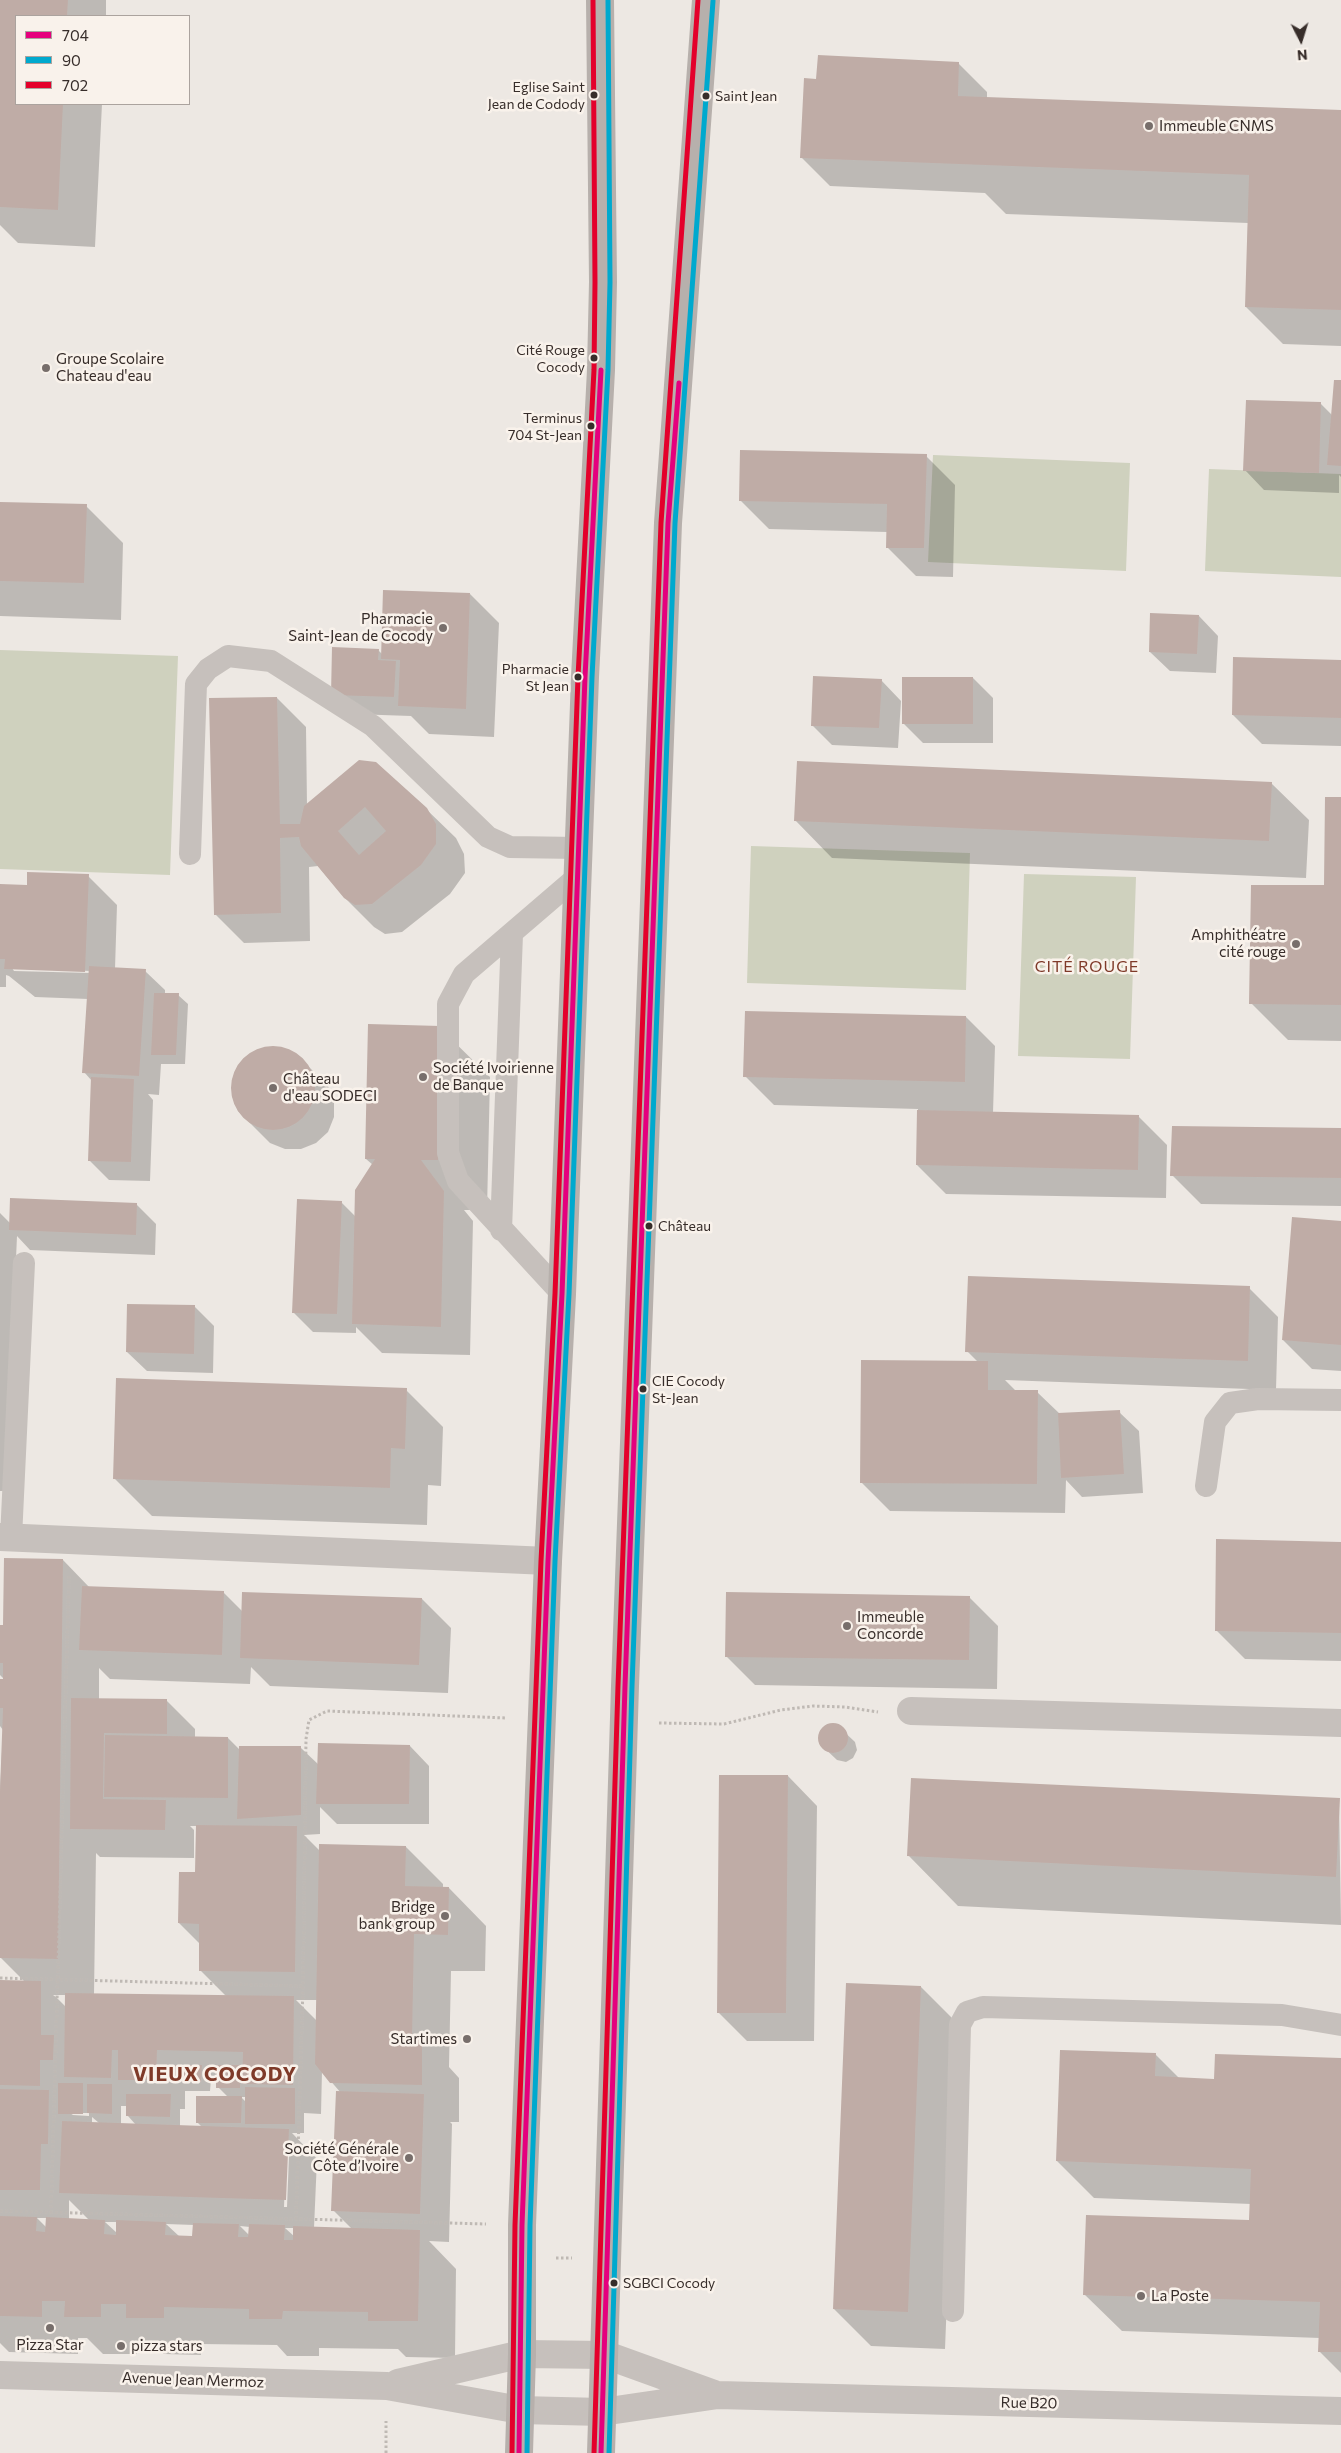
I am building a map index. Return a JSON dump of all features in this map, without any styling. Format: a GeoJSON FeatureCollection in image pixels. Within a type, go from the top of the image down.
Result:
{"type":"FeatureCollection","features":[{"type":"Feature","properties":{"kind":"main road"},"geometry":{"type":"LineString","coordinates":[[519,2453],[522,2354],[522,2225],[548,1561],[562,1294],[577,877],[603,282],[600,0]]}},
{"type":"Feature","properties":{"kind":"main road"},"geometry":{"type":"LineString","coordinates":[[601,2453],[606,2354],[625,1686],[668,523],[706,0]]}},
{"type":"Feature","properties":{"kind":"street"},"geometry":{"type":"LineString","coordinates":[[6,1537],[548,1561]]}},
{"type":"Feature","properties":{"kind":"street"},"geometry":{"type":"LineString","coordinates":[[911,1711],[1341,1723]]}},
{"type":"Feature","properties":{"kind":"street","name":"Rue B20"},"geometry":{"type":"LineString","coordinates":[[522,2354],[606,2354],[718,2395]]}},
{"type":"Feature","properties":{"kind":"street","name":"Avenue Jean Mermoz"},"geometry":{"type":"LineString","coordinates":[[386,2386],[522,2354]]}},
{"type":"Feature","properties":{"kind":"street","name":"Avenue Jean Mermoz"},"geometry":{"type":"LineString","coordinates":[[0,2375],[386,2386],[520,2410]]}},
{"type":"Feature","properties":{"kind":"street","name":"Rue B20"},"geometry":{"type":"LineString","coordinates":[[520,2410],[602,2412],[718,2395],[1341,2411]]}},
{"type":"Feature","properties":{"kind":"lane"},"geometry":{"type":"LineString","coordinates":[[190,854],[196,684],[208,669],[228,656],[271,661],[373,726],[488,838],[510,847],[579,848]]}},
{"type":"Feature","properties":{"kind":"lane"},"geometry":{"type":"LineString","coordinates":[[562,1294],[501,1230],[458,1181],[448,1153],[448,1004],[464,974],[577,877]]}},
{"type":"Feature","properties":{"kind":"lane"},"geometry":{"type":"LineString","coordinates":[[501,1230],[512,934]]}},
{"type":"Feature","properties":{"kind":"lane"},"geometry":{"type":"LineString","coordinates":[[6,1537],[24,1263]]}},
{"type":"Feature","properties":{"kind":"lane"},"geometry":{"type":"LineString","coordinates":[[1206,1486],[1215,1422],[1230,1403],[1258,1399],[1341,1400]]}},
{"type":"Feature","properties":{"kind":"lane"},"geometry":{"type":"LineString","coordinates":[[953,2311],[960,2025],[967,2012],[983,2007],[1282,2015],[1341,2025]]}},
{"type":"Feature","properties":{"kind":"path"},"geometry":{"type":"LineString","coordinates":[[51,2213],[70,1540]]}},
{"type":"Feature","properties":{"kind":"path"},"geometry":{"type":"LineString","coordinates":[[661,1723],[724,1724],[781,1710],[813,1706],[845,1707],[884,1713],[911,1711]]}},
{"type":"Feature","properties":{"kind":"path"},"geometry":{"type":"LineString","coordinates":[[296,2219],[303,1986],[306,1739],[309,1720],[327,1711],[542,1720]]}},
{"type":"Feature","properties":{"kind":"path"},"geometry":{"type":"LineString","coordinates":[[0,1978],[303,1986]]}},
{"type":"Feature","properties":{"kind":"path"},"geometry":{"type":"LineString","coordinates":[[0,2211],[522,2225]]}},
{"type":"Feature","properties":{"kind":"path"},"geometry":{"type":"LineString","coordinates":[[522,2257],[608,2259]]}},
{"type":"Feature","properties":{"kind":"green space"},"geometry":{"type":"Polygon","coordinates":[[[933,455],[1130,463],[1126,571],[928,562],[933,455]]]}},
{"type":"Feature","properties":{"kind":"green space"},"geometry":{"type":"Polygon","coordinates":[[[1209,469],[1341,474],[1341,577],[1205,571],[1209,469]]]}},
{"type":"Feature","properties":{"kind":"green space"},"geometry":{"type":"Polygon","coordinates":[[[0,650],[178,656],[170,875],[0,869],[0,650]]]}},
{"type":"Feature","properties":{"kind":"green space"},"geometry":{"type":"Polygon","coordinates":[[[751,846],[970,853],[966,990],[747,983],[751,846]]]}},
{"type":"Feature","properties":{"kind":"green space"},"geometry":{"type":"Polygon","coordinates":[[[1024,874],[1136,877],[1130,1059],[1018,1056],[1024,874]]]}},
{"type":"Feature","properties":{"kind":"building"},"geometry":{"type":"Polygon","coordinates":[[[0,0],[68,0],[67,15],[15,15],[15,105],[63,105],[58,210],[0,207],[0,0]]]}},
{"type":"Feature","properties":{"kind":"building"},"geometry":{"type":"Polygon","coordinates":[[[818,55],[959,62],[958,96],[1341,110],[1341,310],[1245,307],[1249,175],[800,158],[804,78],[816,79],[818,55]]]}},
{"type":"Feature","properties":{"kind":"building"},"geometry":{"type":"Polygon","coordinates":[[[1334,380],[1341,380],[1341,466],[1327,465],[1334,380]]]}},
{"type":"Feature","properties":{"kind":"building"},"geometry":{"type":"Polygon","coordinates":[[[1246,400],[1321,402],[1319,473],[1243,471],[1246,400]]]}},
{"type":"Feature","properties":{"kind":"building"},"geometry":{"type":"Polygon","coordinates":[[[740,450],[927,454],[924,548],[886,548],[887,504],[739,501],[740,450]]]}},
{"type":"Feature","properties":{"kind":"building"},"geometry":{"type":"Polygon","coordinates":[[[0,502],[87,504],[84,583],[0,581],[0,502]]]}},
{"type":"Feature","properties":{"kind":"building"},"geometry":{"type":"Polygon","coordinates":[[[383,590],[470,593],[466,709],[398,706],[400,660],[381,659],[383,590]]]}},
{"type":"Feature","properties":{"kind":"building"},"geometry":{"type":"Polygon","coordinates":[[[1150,613],[1199,615],[1197,654],[1149,652],[1150,613]]]}},
{"type":"Feature","properties":{"kind":"building"},"geometry":{"type":"Polygon","coordinates":[[[332,647],[379,649],[378,660],[396,661],[394,697],[331,695],[332,647]]]}},
{"type":"Feature","properties":{"kind":"building"},"geometry":{"type":"Polygon","coordinates":[[[1233,657],[1341,660],[1341,718],[1232,715],[1233,657]]]}},
{"type":"Feature","properties":{"kind":"building"},"geometry":{"type":"Polygon","coordinates":[[[813,676],[882,679],[879,728],[811,726],[813,676]]]}},
{"type":"Feature","properties":{"kind":"building"},"geometry":{"type":"Polygon","coordinates":[[[902,677],[973,677],[973,724],[902,724],[902,677]]]}},
{"type":"Feature","properties":{"kind":"building"},"geometry":{"type":"Polygon","coordinates":[[[277,697],[280,824],[300,824],[304,806],[359,760],[376,762],[427,808],[436,824],[436,844],[421,865],[372,904],[355,905],[344,898],[301,846],[299,837],[280,838],[281,913],[214,915],[209,698],[277,697]],[[365,807],[338,831],[359,855],[386,831],[365,807]]]}},
{"type":"Feature","properties":{"kind":"building"},"geometry":{"type":"Polygon","coordinates":[[[797,761],[1272,782],[1269,841],[794,821],[797,761]]]}},
{"type":"Feature","properties":{"kind":"building","name":"Amphithéatre cité rouge"},"geometry":{"type":"Polygon","coordinates":[[[1325,797],[1341,797],[1341,1005],[1249,1004],[1251,885],[1324,885],[1325,797]]]}},
{"type":"Feature","properties":{"kind":"building"},"geometry":{"type":"Polygon","coordinates":[[[27,872],[89,874],[85,972],[4,969],[5,959],[0,959],[0,884],[27,885],[27,872]]]}},
{"type":"Feature","properties":{"kind":"building"},"geometry":{"type":"Polygon","coordinates":[[[89,966],[146,969],[139,1076],[82,1073],[89,966]]]}},
{"type":"Feature","properties":{"kind":"building"},"geometry":{"type":"Polygon","coordinates":[[[154,993],[179,993],[176,1055],[151,1055],[154,993]]]}},
{"type":"Feature","properties":{"kind":"building"},"geometry":{"type":"Polygon","coordinates":[[[745,1011],[966,1016],[965,1082],[743,1077],[745,1011]]]}},
{"type":"Feature","properties":{"kind":"building"},"geometry":{"type":"Polygon","coordinates":[[[368,1024],[440,1026],[438,1160],[421,1160],[444,1191],[441,1327],[352,1324],[355,1190],[375,1159],[365,1159],[368,1024]]]}},
{"type":"Feature","properties":{"kind":"building","name":"Château d'eau SODECI"},"geometry":{"type":"Polygon","coordinates":[[[273,1046],[289,1049],[303,1058],[312,1072],[315,1088],[312,1104],[303,1118],[289,1127],[273,1130],[257,1127],[243,1118],[234,1104],[231,1088],[234,1072],[243,1058],[257,1049],[273,1046]]]}},
{"type":"Feature","properties":{"kind":"building"},"geometry":{"type":"Polygon","coordinates":[[[91,1077],[134,1079],[131,1162],[88,1161],[91,1077]]]}},
{"type":"Feature","properties":{"kind":"building"},"geometry":{"type":"Polygon","coordinates":[[[917,1110],[1139,1115],[1138,1170],[916,1165],[917,1110]]]}},
{"type":"Feature","properties":{"kind":"building"},"geometry":{"type":"Polygon","coordinates":[[[1172,1126],[1341,1128],[1341,1178],[1170,1176],[1172,1126]]]}},
{"type":"Feature","properties":{"kind":"building"},"geometry":{"type":"Polygon","coordinates":[[[10,1198],[137,1203],[136,1235],[9,1230],[10,1198]]]}},
{"type":"Feature","properties":{"kind":"building"},"geometry":{"type":"Polygon","coordinates":[[[297,1199],[342,1201],[337,1314],[292,1313],[297,1199]]]}},
{"type":"Feature","properties":{"kind":"building"},"geometry":{"type":"Polygon","coordinates":[[[1292,1217],[1341,1221],[1341,1345],[1282,1340],[1292,1217]]]}},
{"type":"Feature","properties":{"kind":"building"},"geometry":{"type":"Polygon","coordinates":[[[968,1276],[1250,1286],[1248,1361],[965,1352],[968,1276]]]}},
{"type":"Feature","properties":{"kind":"building"},"geometry":{"type":"Polygon","coordinates":[[[127,1304],[195,1305],[194,1354],[126,1352],[127,1304]]]}},
{"type":"Feature","properties":{"kind":"building"},"geometry":{"type":"Polygon","coordinates":[[[861,1360],[988,1361],[988,1390],[1038,1390],[1037,1484],[860,1483],[861,1360]]]}},
{"type":"Feature","properties":{"kind":"building"},"geometry":{"type":"Polygon","coordinates":[[[116,1378],[407,1388],[405,1449],[391,1448],[390,1488],[113,1479],[116,1378]]]}},
{"type":"Feature","properties":{"kind":"building"},"geometry":{"type":"Polygon","coordinates":[[[1120,1410],[1124,1474],[1061,1478],[1058,1413],[1120,1410]]]}},
{"type":"Feature","properties":{"kind":"building"},"geometry":{"type":"Polygon","coordinates":[[[1216,1539],[1341,1542],[1341,1633],[1215,1631],[1216,1539]]]}},
{"type":"Feature","properties":{"kind":"building"},"geometry":{"type":"Polygon","coordinates":[[[4,1558],[63,1559],[58,1959],[0,1958],[0,1791],[3,1708],[0,1708],[0,1679],[3,1679],[3,1663],[0,1663],[0,1625],[3,1625],[4,1558]]]}},
{"type":"Feature","properties":{"kind":"building"},"geometry":{"type":"Polygon","coordinates":[[[82,1586],[224,1591],[222,1655],[79,1650],[82,1586]]]}},
{"type":"Feature","properties":{"kind":"building"},"geometry":{"type":"Polygon","coordinates":[[[242,1592],[422,1598],[419,1665],[240,1658],[242,1592]]]}},
{"type":"Feature","properties":{"kind":"building","name":"Immeuble Concorde"},"geometry":{"type":"Polygon","coordinates":[[[726,1592],[970,1596],[969,1660],[725,1657],[726,1592]]]}},
{"type":"Feature","properties":{"kind":"building"},"geometry":{"type":"Polygon","coordinates":[[[71,1698],[167,1699],[167,1734],[104,1733],[103,1799],[166,1800],[165,1830],[70,1829],[71,1698]]]}},
{"type":"Feature","properties":{"kind":"building"},"geometry":{"type":"Polygon","coordinates":[[[833,1723],[839,1724],[847,1732],[847,1744],[839,1752],[833,1753],[827,1752],[819,1744],[818,1738],[819,1732],[827,1724],[833,1723]]]}},
{"type":"Feature","properties":{"kind":"building"},"geometry":{"type":"Polygon","coordinates":[[[105,1735],[228,1737],[228,1798],[104,1797],[105,1735]]]}},
{"type":"Feature","properties":{"kind":"building"},"geometry":{"type":"Polygon","coordinates":[[[318,1743],[410,1745],[409,1804],[316,1804],[318,1743]]]}},
{"type":"Feature","properties":{"kind":"building"},"geometry":{"type":"Polygon","coordinates":[[[239,1746],[301,1746],[301,1815],[237,1819],[239,1746]]]}},
{"type":"Feature","properties":{"kind":"building"},"geometry":{"type":"Polygon","coordinates":[[[719,1775],[788,1775],[786,2013],[717,2013],[719,1775]]]}},
{"type":"Feature","properties":{"kind":"building"},"geometry":{"type":"Polygon","coordinates":[[[911,1778],[1340,1798],[1336,1877],[907,1856],[911,1778]]]}},
{"type":"Feature","properties":{"kind":"building"},"geometry":{"type":"Polygon","coordinates":[[[196,1825],[297,1826],[295,1972],[199,1971],[199,1924],[178,1923],[179,1872],[195,1872],[196,1825]]]}},
{"type":"Feature","properties":{"kind":"building"},"geometry":{"type":"Polygon","coordinates":[[[319,1844],[406,1846],[405,1886],[449,1887],[448,1935],[414,1934],[412,2040],[422,2039],[422,2085],[330,2083],[315,2064],[319,1844]]]}},
{"type":"Feature","properties":{"kind":"building"},"geometry":{"type":"Polygon","coordinates":[[[0,1980],[41,1981],[41,2035],[54,2035],[53,2060],[40,2060],[40,2086],[0,2085],[0,1980]]]}},
{"type":"Feature","properties":{"kind":"building"},"geometry":{"type":"Polygon","coordinates":[[[846,1983],[921,1986],[908,2312],[833,2309],[846,1983]]]}},
{"type":"Feature","properties":{"kind":"building"},"geometry":{"type":"Polygon","coordinates":[[[65,1993],[294,1996],[293,2085],[242,2084],[243,2052],[157,2050],[156,2080],[118,2080],[118,2050],[112,2050],[111,2078],[64,2077],[65,1993]]]}},
{"type":"Feature","properties":{"kind":"building"},"geometry":{"type":"Polygon","coordinates":[[[1060,2050],[1156,2053],[1155,2076],[1214,2079],[1215,2054],[1341,2058],[1341,2352],[1318,2352],[1320,2302],[1083,2295],[1086,2215],[1249,2220],[1251,2169],[1056,2161],[1060,2050]]]}},
{"type":"Feature","properties":{"kind":"building"},"geometry":{"type":"Polygon","coordinates":[[[165,2065],[202,2065],[201,2082],[164,2081],[165,2065]]]}},
{"type":"Feature","properties":{"kind":"building"},"geometry":{"type":"Polygon","coordinates":[[[216,2065],[241,2065],[240,2088],[216,2088],[216,2065]]]}},
{"type":"Feature","properties":{"kind":"building"},"geometry":{"type":"Polygon","coordinates":[[[58,2083],[83,2083],[83,2114],[58,2114],[58,2083]]]}},
{"type":"Feature","properties":{"kind":"building"},"geometry":{"type":"Polygon","coordinates":[[[87,2084],[112,2084],[112,2114],[87,2113],[87,2084]]]}},
{"type":"Feature","properties":{"kind":"building"},"geometry":{"type":"Polygon","coordinates":[[[245,2087],[295,2088],[295,2124],[245,2124],[245,2087]]]}},
{"type":"Feature","properties":{"kind":"building"},"geometry":{"type":"Polygon","coordinates":[[[0,2089],[49,2090],[48,2144],[41,2144],[40,2190],[0,2190],[0,2089]]]}},
{"type":"Feature","properties":{"kind":"building"},"geometry":{"type":"Polygon","coordinates":[[[336,2091],[424,2094],[420,2214],[331,2211],[336,2091]]]}},
{"type":"Feature","properties":{"kind":"building"},"geometry":{"type":"Polygon","coordinates":[[[126,2094],[171,2094],[170,2117],[126,2116],[126,2094]]]}},
{"type":"Feature","properties":{"kind":"building"},"geometry":{"type":"Polygon","coordinates":[[[196,2096],[242,2096],[241,2123],[196,2123],[196,2096]]]}},
{"type":"Feature","properties":{"kind":"building"},"geometry":{"type":"Polygon","coordinates":[[[62,2121],[289,2129],[286,2200],[59,2193],[62,2121]]]}},
{"type":"Feature","properties":{"kind":"building"},"geometry":{"type":"Polygon","coordinates":[[[0,2216],[37,2217],[36,2231],[45,2232],[46,2217],[105,2220],[104,2234],[116,2235],[116,2220],[166,2222],[165,2235],[192,2236],[193,2223],[239,2224],[238,2237],[248,2237],[249,2224],[285,2225],[284,2240],[293,2240],[293,2226],[420,2230],[418,2321],[368,2321],[368,2312],[283,2311],[282,2319],[249,2319],[249,2309],[164,2307],[164,2318],[126,2318],[126,2304],[101,2304],[101,2317],[64,2317],[65,2301],[42,2301],[42,2317],[0,2316],[0,2216]]]}},
{"type":"Feature","properties":{"kind":"transit line","name":"702"},"geometry":{"type":"LineString","coordinates":[[512,2453],[515,2225],[541,1561],[555,1294],[578,677],[594,370],[593,0]]}},
{"type":"Feature","properties":{"kind":"transit line","name":"90"},"geometry":{"type":"LineString","coordinates":[[527,2453],[530,2225],[555,1561],[569,1294],[592,677],[608,370],[610,282],[608,0]]}},
{"type":"Feature","properties":{"kind":"transit line","name":"702"},"geometry":{"type":"LineString","coordinates":[[594,2453],[618,1686],[661,523],[698,0]]}},
{"type":"Feature","properties":{"kind":"transit line","name":"90"},"geometry":{"type":"LineString","coordinates":[[609,2453],[632,1686],[675,523],[713,1]]}},
{"type":"Feature","properties":{"kind":"transit line","name":"704"},"geometry":{"type":"LineString","coordinates":[[519,2453],[522,2225],[548,1561],[562,1294],[585,677],[601,370]]}},
{"type":"Feature","properties":{"kind":"transit line","name":"704"},"geometry":{"type":"LineString","coordinates":[[601,2453],[625,1686],[668,523],[679,383]]}},
{"type":"Feature","properties":{"kind":"place","name":"Eglise Saint Jean de Codody"},"geometry":{"type":"Point","coordinates":[594,95]}},
{"type":"Feature","properties":{"kind":"place","name":"Saint Jean"},"geometry":{"type":"Point","coordinates":[706,96]}},
{"type":"Feature","properties":{"kind":"place","name":"Immeuble CNMS"},"geometry":{"type":"Point","coordinates":[1149,126]}},
{"type":"Feature","properties":{"kind":"place","name":"Cité Rouge Cocody"},"geometry":{"type":"Point","coordinates":[594,358]}},
{"type":"Feature","properties":{"kind":"place","name":"Groupe Scolaire Chateau d'eau"},"geometry":{"type":"Point","coordinates":[46,368]}},
{"type":"Feature","properties":{"kind":"place","name":"Terminus 704 St-Jean"},"geometry":{"type":"Point","coordinates":[591,426]}},
{"type":"Feature","properties":{"kind":"place","name":"Pharmacie Saint-Jean de Cocody"},"geometry":{"type":"Point","coordinates":[443,628]}},
{"type":"Feature","properties":{"kind":"place","name":"Pharmacie St Jean"},"geometry":{"type":"Point","coordinates":[578,677]}},
{"type":"Feature","properties":{"kind":"place","name":"Amphithéatre cité rouge"},"geometry":{"type":"Point","coordinates":[1296,944]}},
{"type":"Feature","properties":{"kind":"place","name":"Société Ivoirienne de Banque"},"geometry":{"type":"Point","coordinates":[423,1077]}},
{"type":"Feature","properties":{"kind":"place","name":"Château d'eau SODECI"},"geometry":{"type":"Point","coordinates":[273,1088]}},
{"type":"Feature","properties":{"kind":"place","name":"Château"},"geometry":{"type":"Point","coordinates":[649,1226]}},
{"type":"Feature","properties":{"kind":"place","name":"CIE Cocody St-Jean"},"geometry":{"type":"Point","coordinates":[643,1389]}},
{"type":"Feature","properties":{"kind":"place","name":"Immeuble Concorde"},"geometry":{"type":"Point","coordinates":[847,1626]}},
{"type":"Feature","properties":{"kind":"place","name":"Bridge bank group"},"geometry":{"type":"Point","coordinates":[445,1916]}},
{"type":"Feature","properties":{"kind":"place","name":"Startimes"},"geometry":{"type":"Point","coordinates":[467,2039]}},
{"type":"Feature","properties":{"kind":"place","name":"Société Générale Côte d’Ivoire"},"geometry":{"type":"Point","coordinates":[409,2158]}},
{"type":"Feature","properties":{"kind":"place","name":"SGBCI Cocody"},"geometry":{"type":"Point","coordinates":[614,2283]}},
{"type":"Feature","properties":{"kind":"place","name":"La Poste"},"geometry":{"type":"Point","coordinates":[1141,2296]}},
{"type":"Feature","properties":{"kind":"place","name":"Pizza Star"},"geometry":{"type":"Point","coordinates":[50,2328]}},
{"type":"Feature","properties":{"kind":"place","name":"pizza stars"},"geometry":{"type":"Point","coordinates":[121,2346]}},
{"type":"Feature","properties":{"kind":"district","name":"CITÉ ROUGE"},"geometry":{"type":"Point","coordinates":[1087,967]}},
{"type":"Feature","properties":{"kind":"district","name":"VIEUX COCODY"},"geometry":{"type":"Point","coordinates":[215,2074]}}]}
